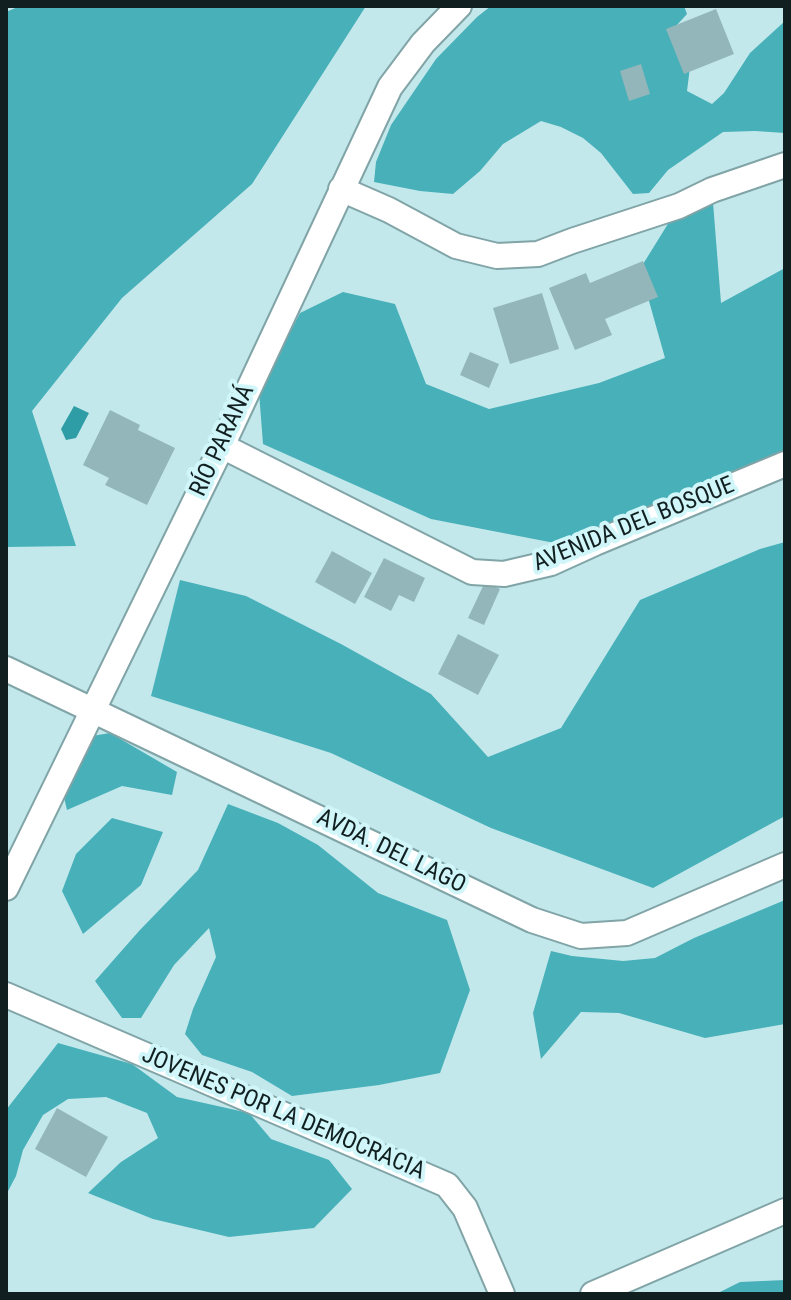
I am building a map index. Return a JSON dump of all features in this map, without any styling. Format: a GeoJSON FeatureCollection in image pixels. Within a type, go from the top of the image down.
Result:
{"type":"FeatureCollection","features":[{"type":"Feature","properties":{"kind":"street","name":"RÍO PARANÁ"},"geometry":{"type":"LineString","coordinates":[[6,888],[222,446],[390,87],[423,43],[459,6]]}},
{"type":"Feature","properties":{"kind":"street"},"geometry":{"type":"LineString","coordinates":[[341,189],[389,210],[456,246],[497,256],[538,254],[679,206],[712,190],[785,165]]}},
{"type":"Feature","properties":{"kind":"street","name":"AVENIDA DEL BOSQUE"},"geometry":{"type":"LineString","coordinates":[[222,446],[472,572],[504,574],[551,563],[785,464]]}},
{"type":"Feature","properties":{"kind":"street","name":"AVDA. DEL LAGO"},"geometry":{"type":"LineString","coordinates":[[6,669],[532,920],[581,936],[627,933],[785,865]]}},
{"type":"Feature","properties":{"kind":"street","name":"JOVENES POR LA DEMOCRACIA"},"geometry":{"type":"LineString","coordinates":[[6,995],[447,1185],[465,1208],[502,1294]]}},
{"type":"Feature","properties":{"kind":"street"},"geometry":{"type":"LineString","coordinates":[[593,1294],[784,1213]]}},
{"type":"Feature","properties":{"kind":"shaded area"},"geometry":{"type":"Polygon","coordinates":[[[20,6],[366,6],[252,184],[122,298],[32,411],[76,546],[6,547],[6,12],[20,6]]]}},
{"type":"Feature","properties":{"kind":"shaded area"},"geometry":{"type":"Polygon","coordinates":[[[491,6],[684,6],[687,14],[676,26],[690,67],[687,91],[712,104],[724,93],[750,53],[785,21],[785,133],[723,132],[668,170],[649,193],[633,194],[601,153],[583,138],[541,121],[503,144],[480,171],[453,194],[374,182],[376,162],[391,125],[436,59],[491,6]]]}},
{"type":"Feature","properties":{"kind":"shaded area"},"geometry":{"type":"Polygon","coordinates":[[[712,190],[721,303],[785,268],[785,455],[570,546],[431,519],[263,444],[259,392],[300,313],[343,292],[395,304],[426,384],[489,409],[599,383],[665,358],[640,269],[679,206],[712,190]]]}},
{"type":"Feature","properties":{"kind":"shaded area"},"geometry":{"type":"Polygon","coordinates":[[[74,406],[89,413],[76,438],[66,440],[61,429],[74,406]]]}},
{"type":"Feature","properties":{"kind":"shaded area"},"geometry":{"type":"Polygon","coordinates":[[[785,542],[785,816],[653,888],[491,828],[331,753],[151,696],[180,580],[246,596],[431,694],[488,757],[561,728],[640,600],[760,549],[785,542]]]}},
{"type":"Feature","properties":{"kind":"shaded area"},"geometry":{"type":"Polygon","coordinates":[[[110,733],[177,772],[172,795],[122,786],[67,810],[63,793],[92,736],[110,733]]]}},
{"type":"Feature","properties":{"kind":"shaded area"},"geometry":{"type":"Polygon","coordinates":[[[228,804],[278,823],[318,845],[378,893],[447,920],[470,990],[440,1073],[379,1085],[292,1096],[252,1072],[202,1055],[185,1034],[216,957],[209,928],[174,965],[141,1018],[122,1018],[95,981],[198,870],[228,804]]]}},
{"type":"Feature","properties":{"kind":"shaded area"},"geometry":{"type":"Polygon","coordinates":[[[112,818],[163,832],[141,885],[83,934],[62,891],[76,854],[112,818]]]}},
{"type":"Feature","properties":{"kind":"shaded area"},"geometry":{"type":"Polygon","coordinates":[[[785,900],[785,1024],[705,1038],[619,1013],[581,1012],[541,1059],[533,1013],[551,951],[623,961],[655,958],[785,900]]]}},
{"type":"Feature","properties":{"kind":"shaded area"},"geometry":{"type":"Polygon","coordinates":[[[58,1043],[132,1064],[177,1097],[249,1113],[271,1139],[329,1160],[352,1189],[314,1228],[229,1237],[153,1219],[88,1193],[121,1162],[158,1138],[147,1113],[106,1097],[68,1099],[43,1115],[23,1150],[16,1176],[6,1195],[6,1110],[58,1043]]]}},
{"type":"Feature","properties":{"kind":"shaded area"},"geometry":{"type":"Polygon","coordinates":[[[785,1280],[785,1294],[716,1294],[740,1282],[785,1280]]]}},
{"type":"Feature","properties":{"kind":"building"},"geometry":{"type":"Polygon","coordinates":[[[716,9],[734,54],[684,74],[666,29],[716,9]]]}},
{"type":"Feature","properties":{"kind":"building"},"geometry":{"type":"Polygon","coordinates":[[[641,64],[650,94],[629,101],[620,71],[641,64]]]}},
{"type":"Feature","properties":{"kind":"building"},"geometry":{"type":"Polygon","coordinates":[[[643,261],[658,297],[605,319],[612,335],[575,350],[549,288],[586,273],[590,283],[643,261]]]}},
{"type":"Feature","properties":{"kind":"building"},"geometry":{"type":"Polygon","coordinates":[[[542,293],[559,349],[510,364],[493,308],[542,293]]]}},
{"type":"Feature","properties":{"kind":"building"},"geometry":{"type":"Polygon","coordinates":[[[470,352],[499,364],[489,388],[460,375],[470,352]]]}},
{"type":"Feature","properties":{"kind":"building"},"geometry":{"type":"Polygon","coordinates":[[[110,410],[140,425],[138,430],[175,448],[147,505],[105,485],[109,478],[83,465],[110,410]]]}},
{"type":"Feature","properties":{"kind":"building"},"geometry":{"type":"Polygon","coordinates":[[[332,551],[372,573],[355,604],[315,582],[332,551]]]}},
{"type":"Feature","properties":{"kind":"building"},"geometry":{"type":"Polygon","coordinates":[[[384,558],[425,578],[414,602],[399,595],[391,611],[364,597],[384,558]]]}},
{"type":"Feature","properties":{"kind":"building"},"geometry":{"type":"Polygon","coordinates":[[[485,582],[500,589],[484,625],[468,618],[485,582]]]}},
{"type":"Feature","properties":{"kind":"building"},"geometry":{"type":"Polygon","coordinates":[[[458,634],[499,655],[478,695],[438,674],[458,634]]]}},
{"type":"Feature","properties":{"kind":"building"},"geometry":{"type":"Polygon","coordinates":[[[57,1108],[108,1137],[86,1177],[35,1149],[57,1108]]]}}]}
